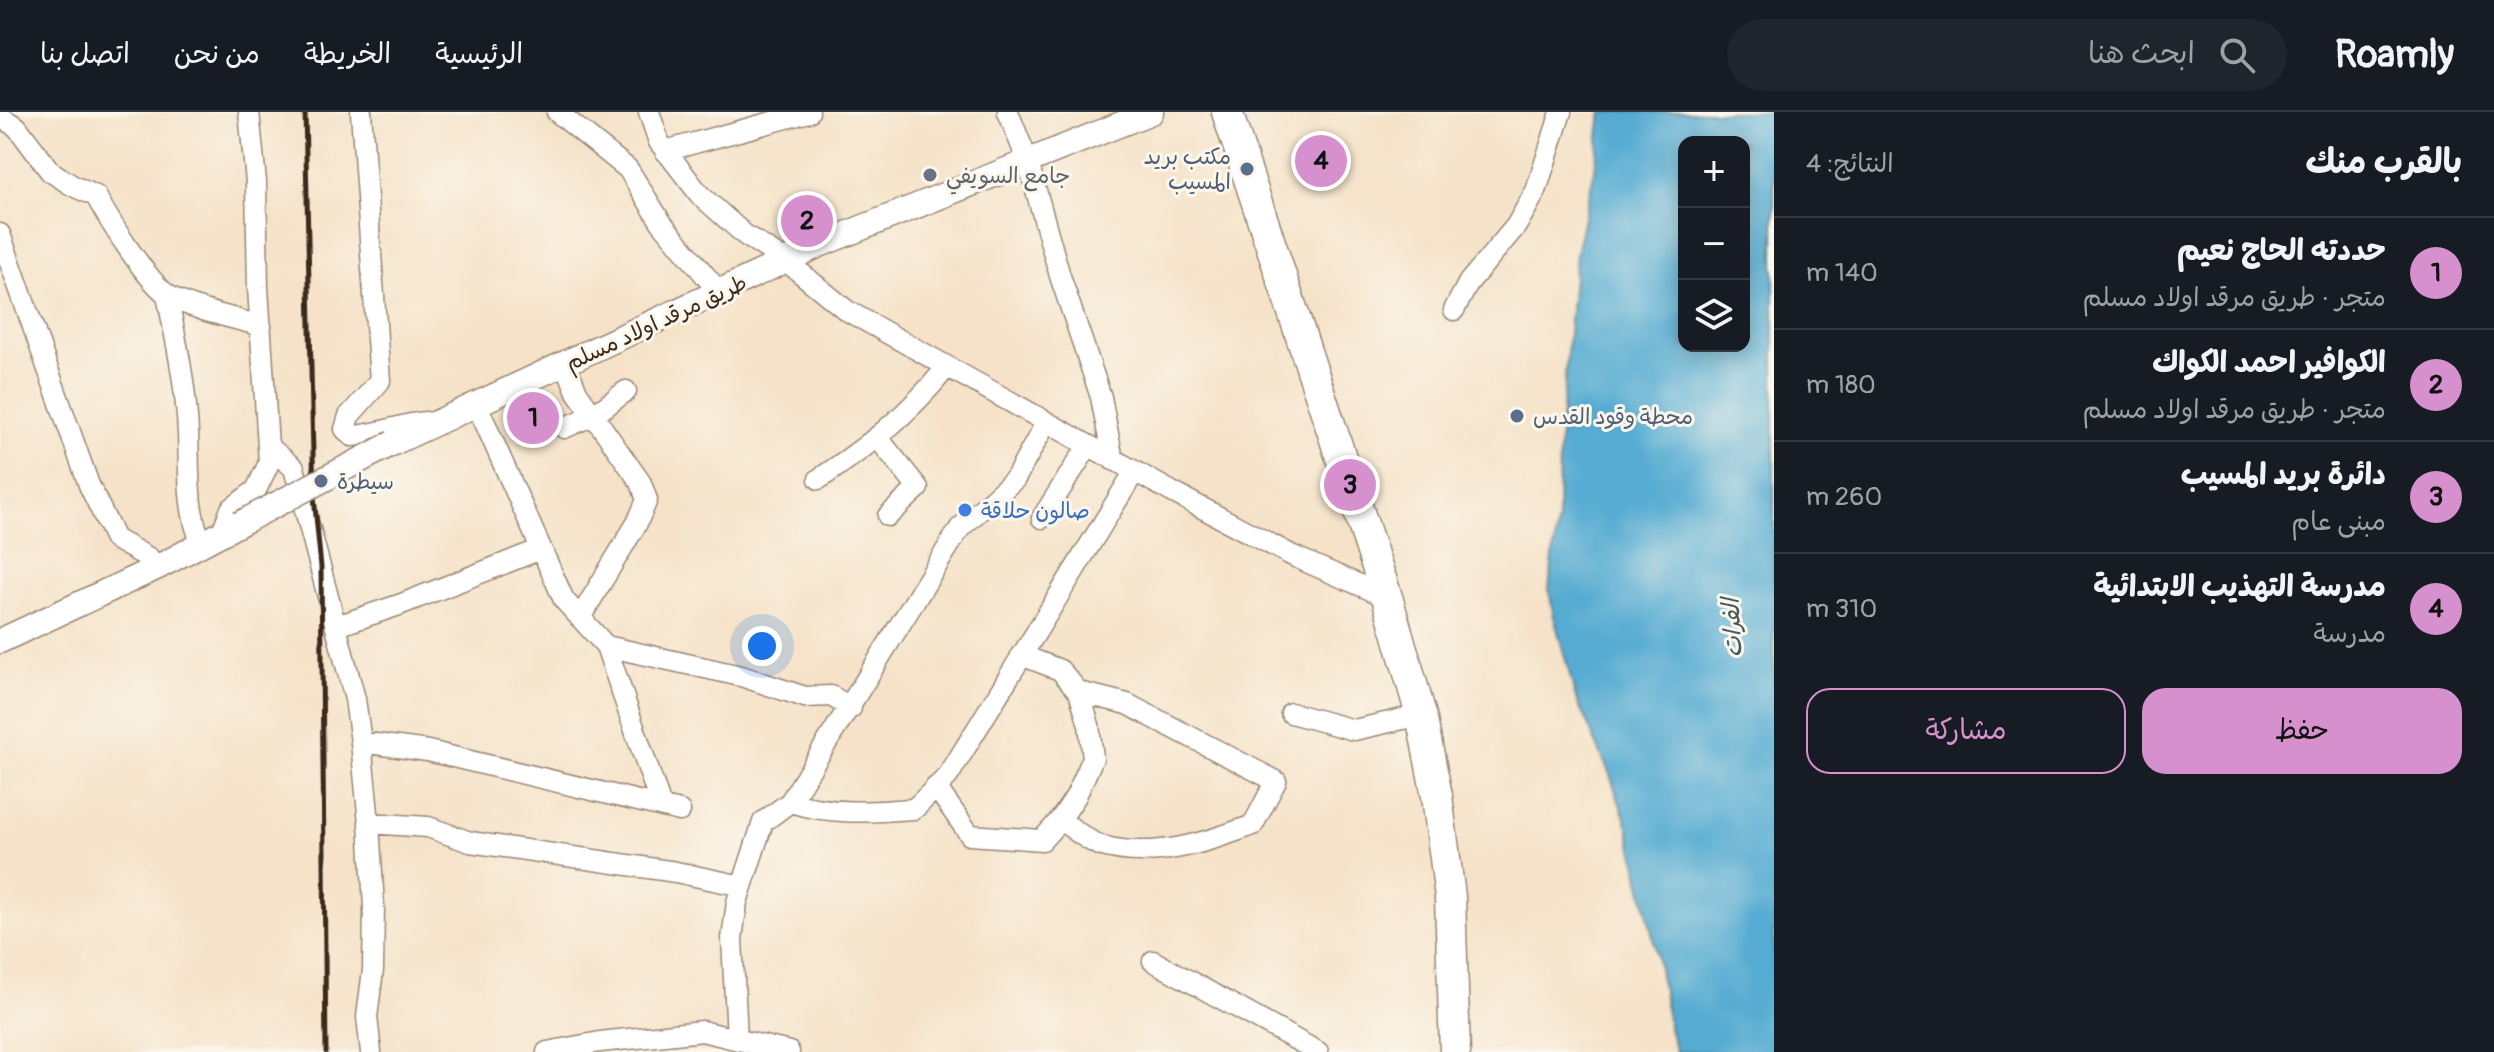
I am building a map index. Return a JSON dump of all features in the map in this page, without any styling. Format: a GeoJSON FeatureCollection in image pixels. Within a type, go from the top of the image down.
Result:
{"type":"FeatureCollection","features":[{"type":"Feature","properties":{"kind":"main road"},"geometry":{"type":"LineString","coordinates":[[1227,112],[1387,597],[1421,715],[1437,796],[1450,897],[1455,1052]]}},
{"type":"Feature","properties":{"kind":"street"},"geometry":{"type":"LineString","coordinates":[[167,295],[188,418],[193,524],[221,534],[231,509],[256,490],[269,463],[256,182],[249,112]]}},
{"type":"Feature","properties":{"kind":"street"},"geometry":{"type":"LineString","coordinates":[[361,112],[380,381],[349,416],[345,429],[352,436],[369,435],[412,423],[444,420]]}},
{"type":"Feature","properties":{"kind":"street"},"geometry":{"type":"LineString","coordinates":[[557,112],[628,169],[661,222],[719,292]]}},
{"type":"Feature","properties":{"kind":"street"},"geometry":{"type":"LineString","coordinates":[[649,112],[659,142],[700,195],[745,235],[786,261],[846,310],[1113,460],[1293,556],[1387,597]]}},
{"type":"Feature","properties":{"kind":"street"},"geometry":{"type":"LineString","coordinates":[[665,151],[809,112]]}},
{"type":"Feature","properties":{"kind":"street"},"geometry":{"type":"LineString","coordinates":[[1008,112],[1028,162],[1060,276],[1101,397],[1113,460]]}},
{"type":"Feature","properties":{"kind":"street","name":"طريق مرقد اولاد مسلم"},"geometry":{"type":"LineString","coordinates":[[0,641],[158,567],[393,443],[786,261],[1151,112]]}},
{"type":"Feature","properties":{"kind":"street"},"geometry":{"type":"LineString","coordinates":[[1454,310],[1469,282],[1516,226],[1536,191],[1561,112]]}},
{"type":"Feature","properties":{"kind":"street"},"geometry":{"type":"LineString","coordinates":[[0,117],[17,127],[50,171],[96,196],[111,226],[167,295],[261,326]]}},
{"type":"Feature","properties":{"kind":"street"},"geometry":{"type":"LineString","coordinates":[[0,234],[96,498],[115,539],[149,558],[158,567]]}},
{"type":"Feature","properties":{"kind":"street"},"geometry":{"type":"LineString","coordinates":[[566,364],[577,392],[641,483],[647,500],[637,523],[580,618]]}},
{"type":"Feature","properties":{"kind":"street"},"geometry":{"type":"LineString","coordinates":[[819,479],[878,438],[919,401],[947,367]]}},
{"type":"Feature","properties":{"kind":"street"},"geometry":{"type":"LineString","coordinates":[[564,428],[594,415],[626,391]]}},
{"type":"Feature","properties":{"kind":"street"},"geometry":{"type":"LineString","coordinates":[[361,742],[428,751],[670,808],[606,646],[564,600],[477,405]]}},
{"type":"Feature","properties":{"kind":"street"},"geometry":{"type":"LineString","coordinates":[[737,1038],[732,939],[737,902],[763,822],[790,802],[851,708],[932,569],[960,528],[1015,479],[1046,423]]}},
{"type":"Feature","properties":{"kind":"street"},"geometry":{"type":"LineString","coordinates":[[878,438],[918,488],[888,516]]}},
{"type":"Feature","properties":{"kind":"street"},"geometry":{"type":"LineString","coordinates":[[268,446],[294,468],[355,699],[369,823],[374,907],[373,970],[367,1017],[371,1052]]}},
{"type":"Feature","properties":{"kind":"street"},"geometry":{"type":"LineString","coordinates":[[1042,518],[1088,446]]}},
{"type":"Feature","properties":{"kind":"street"},"geometry":{"type":"LineString","coordinates":[[790,802],[817,811],[914,809],[948,776],[1135,471]]}},
{"type":"Feature","properties":{"kind":"street"},"geometry":{"type":"LineString","coordinates":[[337,626],[541,549]]}},
{"type":"Feature","properties":{"kind":"street"},"geometry":{"type":"LineString","coordinates":[[606,646],[741,676],[805,697],[831,696],[851,708]]}},
{"type":"Feature","properties":{"kind":"street"},"geometry":{"type":"LineString","coordinates":[[936,787],[970,835],[1042,840],[1076,796],[1093,758],[1089,725],[1079,692],[1060,670],[1021,655]]}},
{"type":"Feature","properties":{"kind":"street"},"geometry":{"type":"LineString","coordinates":[[1060,820],[1100,845],[1139,852],[1202,844],[1253,825],[1276,781],[1127,704],[1079,692]]}},
{"type":"Feature","properties":{"kind":"street"},"geometry":{"type":"LineString","coordinates":[[1291,713],[1354,730],[1421,715]]}},
{"type":"Feature","properties":{"kind":"street"},"geometry":{"type":"LineString","coordinates":[[369,823],[428,827],[470,842],[676,872],[742,886]]}},
{"type":"Feature","properties":{"kind":"street"},"geometry":{"type":"LineString","coordinates":[[1153,961],[1318,1052]]}},
{"type":"Feature","properties":{"kind":"street"},"geometry":{"type":"LineString","coordinates":[[547,1052],[600,1042],[702,1031],[789,1052]]}},
{"type":"Feature","properties":{"kind":"water","name":"الفرات"},"geometry":{"type":"Polygon","coordinates":[[[1602,112],[1774,112],[1774,1052],[1676,1052],[1629,830],[1609,772],[1576,698],[1553,613],[1549,588],[1558,519],[1559,445],[1576,254],[1595,169],[1602,112]]]}},
{"type":"Feature","properties":{"kind":"railway"},"geometry":{"type":"LineString","coordinates":[[305,112],[314,496],[321,567],[326,1052]]}},
{"type":"Feature","properties":{"kind":"place","name":"مدرسة التهذيب الابتدائية"},"geometry":{"type":"Point","coordinates":[1321,161]}},
{"type":"Feature","properties":{"kind":"place","name":"مكتب بريد المسيب"},"geometry":{"type":"Point","coordinates":[1247,169]}},
{"type":"Feature","properties":{"kind":"place","name":"جامع السويفي"},"geometry":{"type":"Point","coordinates":[930,175]}},
{"type":"Feature","properties":{"kind":"place","name":"الكوافير احمد الكواك"},"geometry":{"type":"Point","coordinates":[807,221]}},
{"type":"Feature","properties":{"kind":"place","name":"محطة وقود القدس"},"geometry":{"type":"Point","coordinates":[1517,416]}},
{"type":"Feature","properties":{"kind":"place","name":"حددته الحاج نعيم"},"geometry":{"type":"Point","coordinates":[533,418]}},
{"type":"Feature","properties":{"kind":"place","name":"سيطرة"},"geometry":{"type":"Point","coordinates":[321,481]}},
{"type":"Feature","properties":{"kind":"place","name":"دائرة بريد المسيب"},"geometry":{"type":"Point","coordinates":[1350,485]}},
{"type":"Feature","properties":{"kind":"place","name":"صالون حلاقة"},"geometry":{"type":"Point","coordinates":[965,510]}}]}
